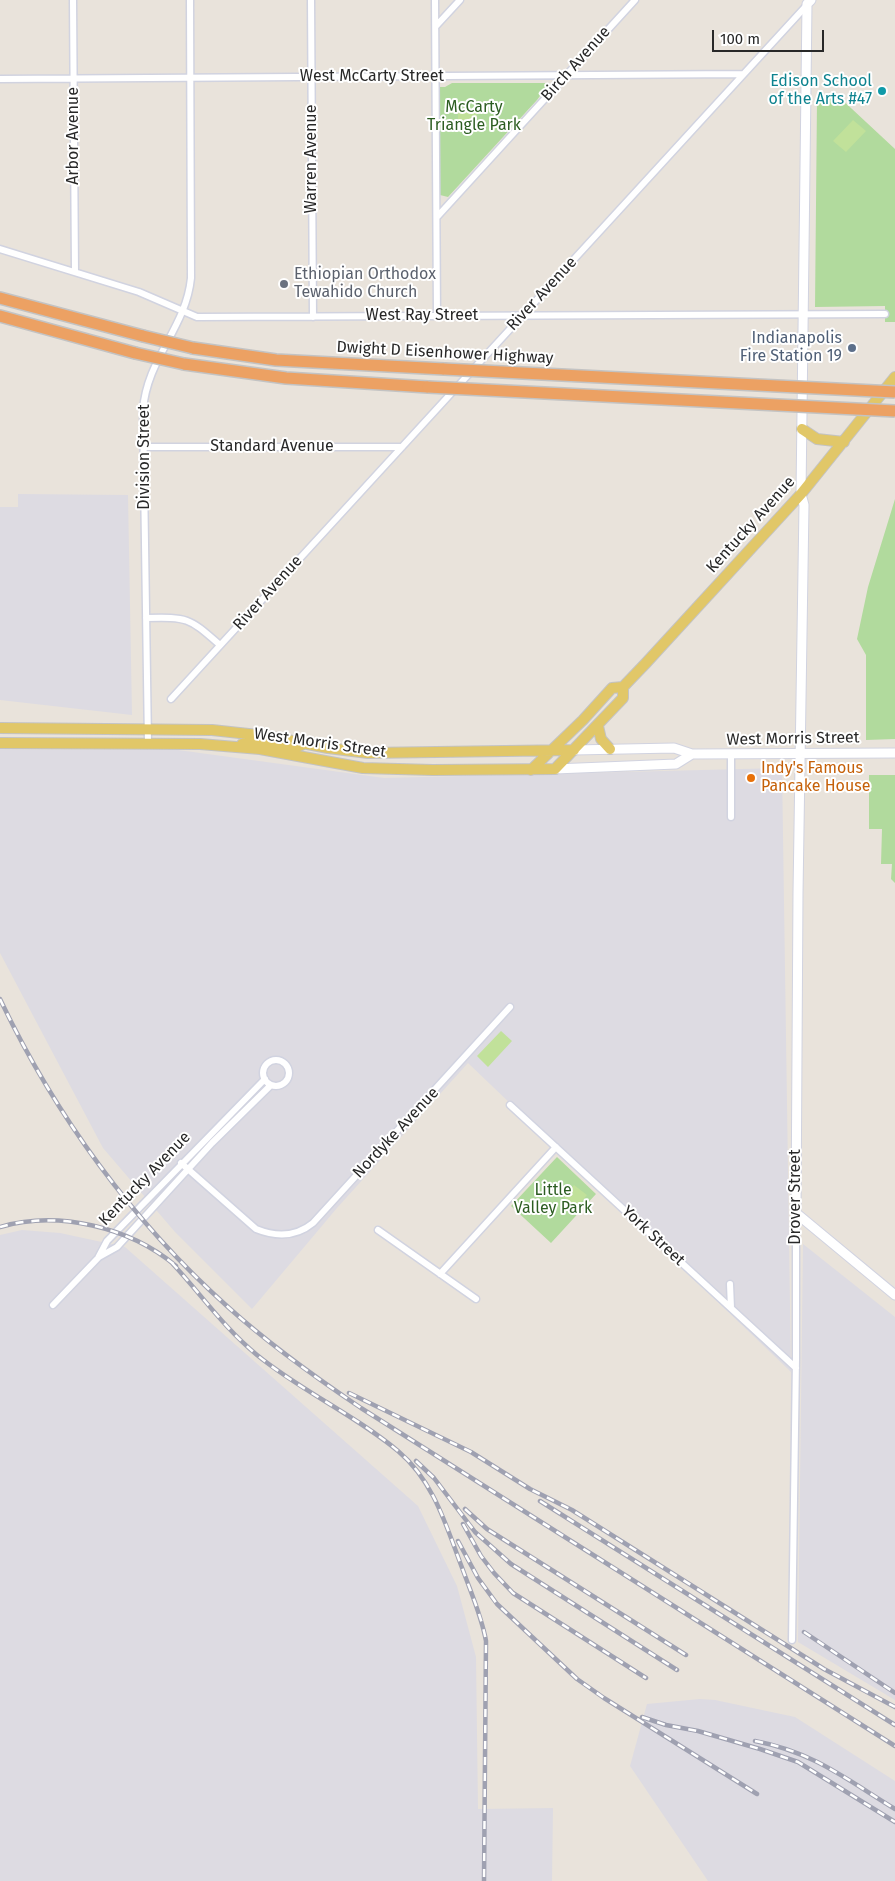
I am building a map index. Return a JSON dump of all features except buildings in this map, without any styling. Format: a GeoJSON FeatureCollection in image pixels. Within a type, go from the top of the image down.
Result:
{"type":"FeatureCollection","features":[{"type":"Feature","properties":{"kind":"highway","name":"Dwight D Eisenhower Highway"},"geometry":{"type":"LineString","coordinates":[[0,298],[193,348],[276,360],[895,392]]}},
{"type":"Feature","properties":{"kind":"highway"},"geometry":{"type":"LineString","coordinates":[[0,316],[135,353],[184,364],[286,378],[895,411]]}},
{"type":"Feature","properties":{"kind":"main road","name":"Kentucky Avenue"},"geometry":{"type":"LineString","coordinates":[[531,770],[583,720],[612,688],[623,687],[801,494],[895,377]]}},
{"type":"Feature","properties":{"kind":"main road"},"geometry":{"type":"LineString","coordinates":[[802,429],[817,438],[844,442]]}},
{"type":"Feature","properties":{"kind":"main road","name":"Kentucky Avenue"},"geometry":{"type":"LineString","coordinates":[[555,769],[623,698],[623,687]]}},
{"type":"Feature","properties":{"kind":"main road"},"geometry":{"type":"LineString","coordinates":[[598,726],[601,739],[610,749]]}},
{"type":"Feature","properties":{"kind":"main road","name":"West Morris Street"},"geometry":{"type":"LineString","coordinates":[[0,728],[212,730],[261,735],[361,752],[574,750]]}},
{"type":"Feature","properties":{"kind":"main road"},"geometry":{"type":"LineString","coordinates":[[236,746],[255,741],[295,748],[305,743]]}},
{"type":"Feature","properties":{"kind":"main road","name":"West Morris Street"},"geometry":{"type":"LineString","coordinates":[[0,743],[236,746],[349,766],[386,769],[555,769]]}},
{"type":"Feature","properties":{"kind":"main road"},"geometry":{"type":"LineString","coordinates":[[317,761],[331,755],[378,759],[393,757],[399,753]]}},
{"type":"Feature","properties":{"kind":"street","name":"Arbor Avenue"},"geometry":{"type":"LineString","coordinates":[[73,0],[75,272]]}},
{"type":"Feature","properties":{"kind":"street","name":"Division Street"},"geometry":{"type":"LineString","coordinates":[[148,744],[143,410],[148,382],[154,366],[182,312],[192,274],[190,0]]}},
{"type":"Feature","properties":{"kind":"street","name":"Warren Avenue"},"geometry":{"type":"LineString","coordinates":[[311,0],[312,317]]}},
{"type":"Feature","properties":{"kind":"street"},"geometry":{"type":"LineString","coordinates":[[435,0],[437,316]]}},
{"type":"Feature","properties":{"kind":"street"},"geometry":{"type":"LineString","coordinates":[[436,26],[460,0]]}},
{"type":"Feature","properties":{"kind":"street","name":"Birch Avenue"},"geometry":{"type":"LineString","coordinates":[[436,217],[635,0]]}},
{"type":"Feature","properties":{"kind":"street","name":"River Avenue"},"geometry":{"type":"LineString","coordinates":[[171,699],[809,1]]}},
{"type":"Feature","properties":{"kind":"street","name":"Drover Street"},"geometry":{"type":"LineString","coordinates":[[792,1640],[796,1368],[798,893],[804,505],[801,494],[809,1]]}},
{"type":"Feature","properties":{"kind":"street","name":"West McCarty Street"},"geometry":{"type":"LineString","coordinates":[[0,79],[743,74]]}},
{"type":"Feature","properties":{"kind":"street","name":"West Ray Street"},"geometry":{"type":"LineString","coordinates":[[0,248],[139,292],[198,318],[885,314]]}},
{"type":"Feature","properties":{"kind":"street","name":"Standard Avenue"},"geometry":{"type":"LineString","coordinates":[[143,447],[402,447]]}},
{"type":"Feature","properties":{"kind":"street"},"geometry":{"type":"LineString","coordinates":[[146,618],[174,617],[185,619],[198,626],[220,646]]}},
{"type":"Feature","properties":{"kind":"street","name":"West Morris Street"},"geometry":{"type":"LineString","coordinates":[[574,750],[674,748],[692,754],[895,753]]}},
{"type":"Feature","properties":{"kind":"street","name":"West Morris Street"},"geometry":{"type":"LineString","coordinates":[[555,769],[676,764],[692,754]]}},
{"type":"Feature","properties":{"kind":"street"},"geometry":{"type":"LineString","coordinates":[[730,818],[732,754]]}},
{"type":"Feature","properties":{"kind":"street","name":"Nordyke Avenue"},"geometry":{"type":"LineString","coordinates":[[188,1170],[256,1229],[268,1234],[289,1234],[301,1230],[313,1223],[510,1006]]}},
{"type":"Feature","properties":{"kind":"street"},"geometry":{"type":"LineString","coordinates":[[271,1061],[279,1061],[286,1065],[289,1073],[286,1081],[279,1085],[271,1085],[265,1079],[263,1071],[271,1061]]}},
{"type":"Feature","properties":{"kind":"street","name":"Kentucky Avenue"},"geometry":{"type":"LineString","coordinates":[[54,1305],[98,1258],[107,1241],[265,1079]]}},
{"type":"Feature","properties":{"kind":"street"},"geometry":{"type":"LineString","coordinates":[[98,1258],[117,1247],[188,1170],[271,1085]]}},
{"type":"Feature","properties":{"kind":"street","name":"York Street"},"geometry":{"type":"LineString","coordinates":[[510,1105],[796,1368]]}},
{"type":"Feature","properties":{"kind":"street"},"geometry":{"type":"LineString","coordinates":[[440,1274],[556,1148]]}},
{"type":"Feature","properties":{"kind":"street"},"geometry":{"type":"LineString","coordinates":[[181,1163],[188,1170]]}},
{"type":"Feature","properties":{"kind":"street"},"geometry":{"type":"LineString","coordinates":[[796,1213],[895,1295]]}},
{"type":"Feature","properties":{"kind":"street"},"geometry":{"type":"LineString","coordinates":[[378,1230],[476,1299]]}},
{"type":"Feature","properties":{"kind":"street"},"geometry":{"type":"LineString","coordinates":[[730,1284],[731,1308]]}},
{"type":"Feature","properties":{"kind":"shaded area"},"geometry":{"type":"Polygon","coordinates":[[[18,494],[128,495],[132,715],[0,700],[0,507],[18,507],[18,494]]]}},
{"type":"Feature","properties":{"kind":"shaded area"},"geometry":{"type":"Polygon","coordinates":[[[0,749],[178,750],[384,778],[782,768],[791,1372],[468,1063],[337,1208],[252,1309],[175,1232],[103,1148],[0,953],[0,749]]]}},
{"type":"Feature","properties":{"kind":"shaded area"},"geometry":{"type":"Polygon","coordinates":[[[22,1230],[60,1233],[125,1247],[418,1506],[457,1586],[476,1657],[478,1809],[553,1808],[552,1881],[0,1881],[0,1235],[22,1230]]]}},
{"type":"Feature","properties":{"kind":"shaded area"},"geometry":{"type":"Polygon","coordinates":[[[803,1244],[895,1317],[895,1700],[798,1642],[803,1244]]]}},
{"type":"Feature","properties":{"kind":"shaded area"},"geometry":{"type":"Polygon","coordinates":[[[700,1699],[715,1700],[795,1717],[895,1781],[895,1881],[708,1881],[630,1766],[647,1704],[700,1699]]]}},
{"type":"Feature","properties":{"kind":"green space","name":"McCarty Triangle Park"},"geometry":{"type":"Polygon","coordinates":[[[452,83],[546,83],[548,85],[537,100],[448,197],[440,195],[439,87],[445,87],[452,83]]]}},
{"type":"Feature","properties":{"kind":"green space"},"geometry":{"type":"Polygon","coordinates":[[[837,95],[895,149],[895,322],[885,322],[885,306],[815,307],[817,100],[837,95]]]}},
{"type":"Feature","properties":{"kind":"green space"},"geometry":{"type":"Polygon","coordinates":[[[458,110],[477,111],[477,129],[458,129],[458,110]]]}},
{"type":"Feature","properties":{"kind":"green space"},"geometry":{"type":"Polygon","coordinates":[[[853,120],[866,131],[846,152],[833,141],[853,120]]]}},
{"type":"Feature","properties":{"kind":"green space"},"geometry":{"type":"Polygon","coordinates":[[[895,499],[895,739],[866,740],[866,655],[857,639],[868,587],[895,499]]]}},
{"type":"Feature","properties":{"kind":"green space"},"geometry":{"type":"Polygon","coordinates":[[[869,775],[895,775],[895,883],[891,879],[892,864],[881,864],[882,829],[869,829],[869,775]]]}},
{"type":"Feature","properties":{"kind":"green space"},"geometry":{"type":"Polygon","coordinates":[[[501,1031],[512,1041],[488,1067],[477,1056],[501,1031]]]}},
{"type":"Feature","properties":{"kind":"green space","name":"Little Valley Park"},"geometry":{"type":"Polygon","coordinates":[[[557,1157],[596,1194],[551,1243],[511,1206],[557,1157]]]}},
{"type":"Feature","properties":{"kind":"green space"},"geometry":{"type":"Polygon","coordinates":[[[574,1185],[587,1195],[576,1208],[564,1197],[574,1185]]]}},
{"type":"Feature","properties":{"kind":"railway"},"geometry":{"type":"LineString","coordinates":[[0,999],[45,1084],[99,1165],[160,1239],[193,1274],[244,1321],[293,1360],[361,1408],[895,1746]]}},
{"type":"Feature","properties":{"kind":"railway"},"geometry":{"type":"LineString","coordinates":[[0,1227],[22,1222],[46,1220],[92,1226],[115,1232],[137,1241],[158,1252],[176,1266]]}},
{"type":"Feature","properties":{"kind":"railway"},"geometry":{"type":"LineString","coordinates":[[172,1263],[223,1322],[257,1355],[364,1426],[398,1451],[411,1463],[431,1492],[452,1540],[477,1607],[486,1641],[484,1881]]}},
{"type":"Feature","properties":{"kind":"railway"},"geometry":{"type":"LineString","coordinates":[[349,1393],[471,1452],[530,1489],[572,1510],[824,1669],[895,1707]]}},
{"type":"Feature","properties":{"kind":"railway"},"geometry":{"type":"LineString","coordinates":[[416,1461],[434,1478],[475,1532],[511,1564],[677,1670]]}},
{"type":"Feature","properties":{"kind":"railway"},"geometry":{"type":"LineString","coordinates":[[540,1501],[895,1725]]}},
{"type":"Feature","properties":{"kind":"railway"},"geometry":{"type":"LineString","coordinates":[[465,1509],[487,1529],[686,1655]]}},
{"type":"Feature","properties":{"kind":"railway"},"geometry":{"type":"LineString","coordinates":[[463,1524],[481,1556],[513,1593],[646,1678]]}},
{"type":"Feature","properties":{"kind":"railway"},"geometry":{"type":"LineString","coordinates":[[458,1541],[478,1578],[497,1604],[577,1679],[757,1794]]}},
{"type":"Feature","properties":{"kind":"railway"},"geometry":{"type":"LineString","coordinates":[[804,1632],[895,1693]]}},
{"type":"Feature","properties":{"kind":"railway"},"geometry":{"type":"LineString","coordinates":[[642,1717],[666,1725],[698,1731],[798,1762],[895,1822]]}},
{"type":"Feature","properties":{"kind":"railway"},"geometry":{"type":"LineString","coordinates":[[755,1741],[776,1746],[812,1759],[895,1809]]}},
{"type":"Feature","properties":{"kind":"place","name":"Edison School of the Arts #47"},"geometry":{"type":"Point","coordinates":[882,91]}},
{"type":"Feature","properties":{"kind":"place","name":"Ethiopian Orthodox Tewahido Church"},"geometry":{"type":"Point","coordinates":[284,284]}},
{"type":"Feature","properties":{"kind":"place","name":"Indianapolis Fire Station 19"},"geometry":{"type":"Point","coordinates":[852,348]}},
{"type":"Feature","properties":{"kind":"place","name":"Indy's Famous Pancake House"},"geometry":{"type":"Point","coordinates":[751,778]}}]}
